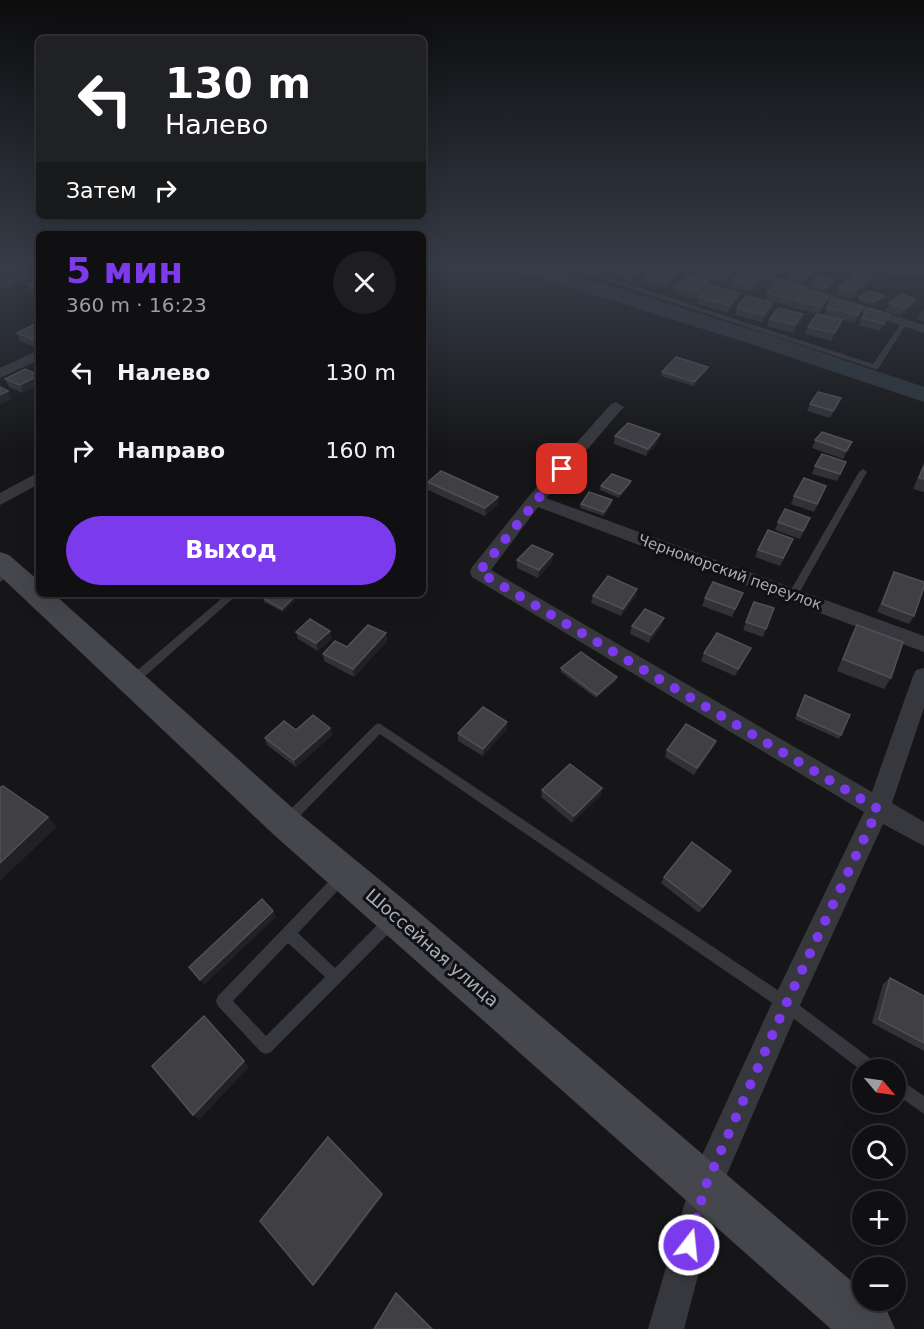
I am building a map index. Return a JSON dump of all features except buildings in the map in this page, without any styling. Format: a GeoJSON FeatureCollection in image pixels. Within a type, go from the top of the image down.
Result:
{"type":"FeatureCollection","features":[{"type":"Feature","properties":{"kind":"main road","name":"Шоссейная улица"},"geometry":{"type":"LineString","coordinates":[[0,574],[131,682],[285,824],[395,916],[703,1196],[842,1329]]}},
{"type":"Feature","properties":{"kind":"main road","name":"Шоссейная улица"},"geometry":{"type":"LineString","coordinates":[[0,574],[387,925],[703,1196],[869,1329]]}},
{"type":"Feature","properties":{"kind":"street"},"geometry":{"type":"LineString","coordinates":[[0,374],[36,356]]}},
{"type":"Feature","properties":{"kind":"street"},"geometry":{"type":"LineString","coordinates":[[616,407],[535,500],[479,572],[924,836]]}},
{"type":"Feature","properties":{"kind":"street"},"geometry":{"type":"LineString","coordinates":[[0,500],[36,479]]}},
{"type":"Feature","properties":{"kind":"street","name":"Черноморский переулок"},"geometry":{"type":"LineString","coordinates":[[535,500],[924,644]]}},
{"type":"Feature","properties":{"kind":"street"},"geometry":{"type":"LineString","coordinates":[[666,1329],[703,1196],[786,1004],[878,809],[924,676]]}},
{"type":"Feature","properties":{"kind":"lane"},"geometry":{"type":"LineString","coordinates":[[750,326],[875,367],[901,326]]}},
{"type":"Feature","properties":{"kind":"lane"},"geometry":{"type":"LineString","coordinates":[[793,595],[863,472]]}},
{"type":"Feature","properties":{"kind":"lane"},"geometry":{"type":"LineString","coordinates":[[131,682],[230,597]]}},
{"type":"Feature","properties":{"kind":"lane"},"geometry":{"type":"LineString","coordinates":[[285,824],[379,728],[786,1004],[859,1059]]}},
{"type":"Feature","properties":{"kind":"lane"},"geometry":{"type":"LineString","coordinates":[[338,881],[223,1001],[266,1047],[387,925]]}},
{"type":"Feature","properties":{"kind":"lane"},"geometry":{"type":"LineString","coordinates":[[288,933],[335,977]]}},
{"type":"Feature","properties":{"kind":"lane"},"geometry":{"type":"LineString","coordinates":[[906,1092],[924,1106]]}},
{"type":"Feature","properties":{"kind":"waterway"},"geometry":{"type":"LineString","coordinates":[[717,326],[924,395]]}},
{"type":"Feature","properties":{"kind":"route"},"geometry":{"type":"LineString","coordinates":[[562,469],[479,572],[878,809],[786,1004],[705,1187],[689,1245]]}}]}
